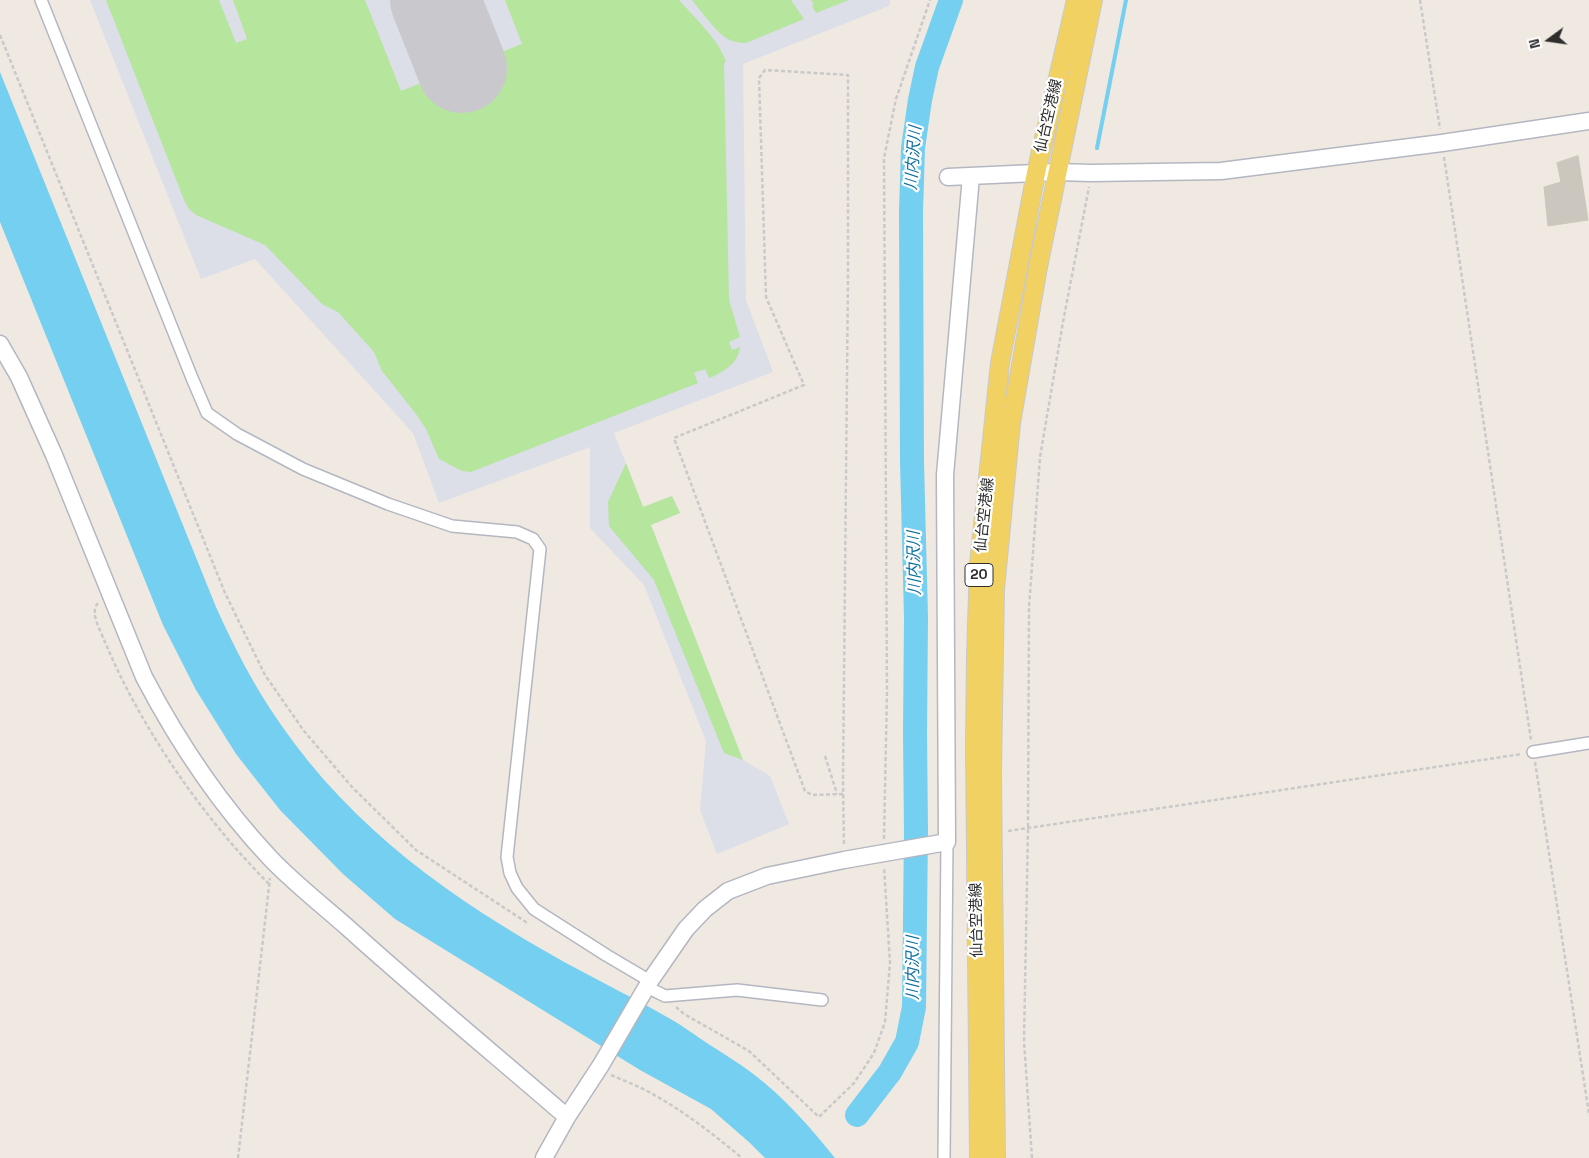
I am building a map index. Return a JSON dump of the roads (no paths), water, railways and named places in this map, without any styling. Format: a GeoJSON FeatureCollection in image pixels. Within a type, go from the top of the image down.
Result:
{"type":"FeatureCollection","features":[{"type":"Feature","properties":{"kind":"main road","name":"仙台空港線"},"geometry":{"type":"LineString","coordinates":[[979,1158],[975,748],[979,564],[1000,364],[1036,173],[1076,0]]}},
{"type":"Feature","properties":{"kind":"main road","name":"仙台空港線"},"geometry":{"type":"LineString","coordinates":[[996,1158],[993,834],[995,589],[1010,423],[1038,267],[1093,0]]}},
{"type":"Feature","properties":{"kind":"street"},"geometry":{"type":"LineString","coordinates":[[41,0],[207,413],[237,434],[303,470],[388,504],[452,526],[518,532],[533,539],[540,549],[508,857],[510,873],[517,888],[534,909],[647,986],[665,996],[737,990],[822,1000]]}},
{"type":"Feature","properties":{"kind":"street"},"geometry":{"type":"LineString","coordinates":[[948,177],[1057,172],[1091,174],[1221,171],[1442,143],[1589,121]]}},
{"type":"Feature","properties":{"kind":"street"},"geometry":{"type":"LineString","coordinates":[[944,1158],[942,842],[945,475],[971,176]]}},
{"type":"Feature","properties":{"kind":"street"},"geometry":{"type":"LineString","coordinates":[[0,344],[19,377],[54,455],[140,668],[162,711],[189,755],[225,804],[272,859],[387,963],[567,1117]]}},
{"type":"Feature","properties":{"kind":"street"},"geometry":{"type":"LineString","coordinates":[[1533,752],[1589,743]]}},
{"type":"Feature","properties":{"kind":"street"},"geometry":{"type":"LineString","coordinates":[[544,1158],[647,986],[686,929],[705,909],[728,891],[767,876],[942,842]]}},
{"type":"Feature","properties":{"kind":"water"},"geometry":{"type":"Polygon","coordinates":[[[0,72],[216,607],[237,651],[261,694],[308,761],[339,796],[373,829],[445,888],[524,939],[673,1020],[742,1066],[764,1082],[786,1102],[835,1158],[765,1158],[711,1109],[640,1070],[395,919],[343,874],[280,810],[236,754],[196,690],[163,625],[0,222],[0,72]]]}},
{"type":"Feature","properties":{"kind":"waterway","name":"川内沢川"},"geometry":{"type":"LineString","coordinates":[[857,1115],[890,1072],[907,1042],[914,1007],[916,617],[912,462],[911,212],[913,148],[927,67],[951,0]]}},
{"type":"Feature","properties":{"kind":"waterway"},"geometry":{"type":"LineString","coordinates":[[1097,148],[1126,0]]}}]}
